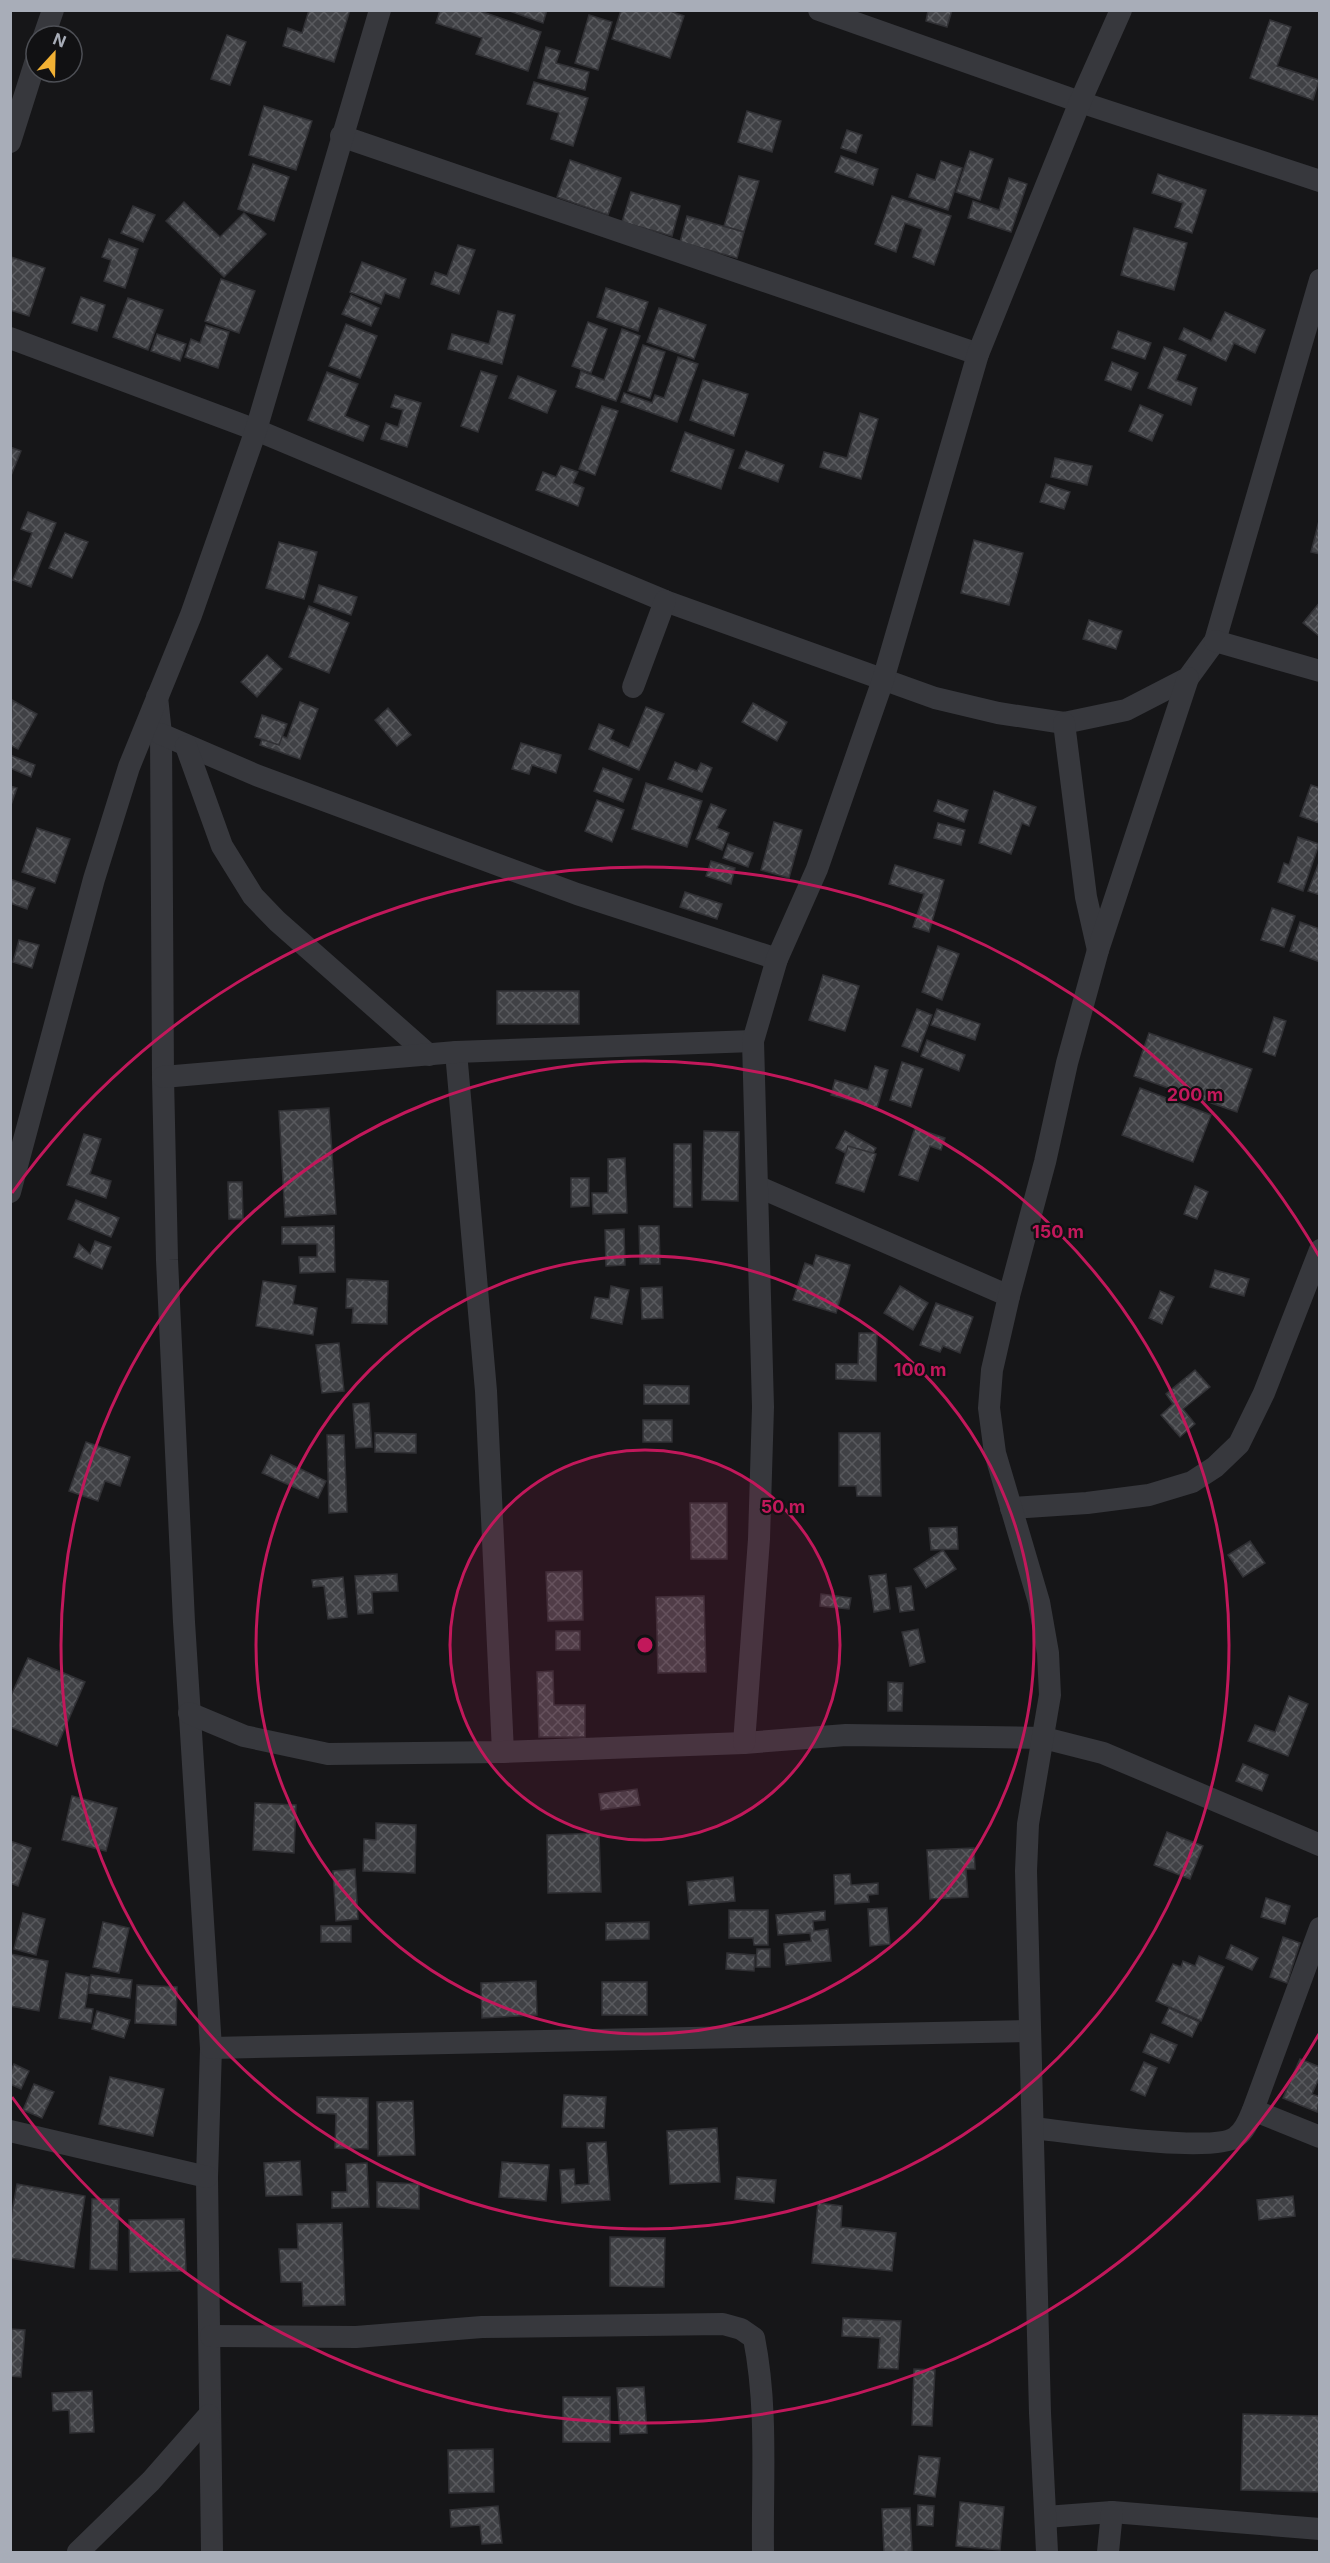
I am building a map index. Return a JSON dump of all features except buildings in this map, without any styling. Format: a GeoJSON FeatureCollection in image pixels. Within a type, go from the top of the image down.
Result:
{"type":"FeatureCollection","features":[{"type":"Feature","properties":{"kind":"street"},"geometry":{"type":"LineString","coordinates":[[10,1192],[17,1133],[129,767],[191,615],[256,429],[380,10]]}},
{"type":"Feature","properties":{"kind":"street"},"geometry":{"type":"LineString","coordinates":[[819,10],[1080,102],[1320,181]]}},
{"type":"Feature","properties":{"kind":"street"},"geometry":{"type":"LineString","coordinates":[[744,1743],[759,1539],[763,1407],[759,1187],[753,1041],[777,959],[817,869],[852,775],[883,680],[978,354],[1080,102],[1121,10]]}},
{"type":"Feature","properties":{"kind":"street"},"geometry":{"type":"LineString","coordinates":[[10,142],[28,84]]}},
{"type":"Feature","properties":{"kind":"street"},"geometry":{"type":"LineString","coordinates":[[341,136],[978,354]]}},
{"type":"Feature","properties":{"kind":"street"},"geometry":{"type":"LineString","coordinates":[[1047,2553],[1040,2413],[1026,1871],[1028,1824],[1050,1695],[1048,1653],[1039,1602],[995,1453],[989,1407],[992,1370],[1045,1162],[1067,1062],[1098,950],[1188,678],[1215,640],[1320,280]]}},
{"type":"Feature","properties":{"kind":"street"},"geometry":{"type":"LineString","coordinates":[[10,338],[256,429],[665,601],[935,698],[998,713],[1064,723],[1126,710],[1188,678]]}},
{"type":"Feature","properties":{"kind":"street"},"geometry":{"type":"LineString","coordinates":[[633,687],[665,601]]}},
{"type":"Feature","properties":{"kind":"street"},"geometry":{"type":"LineString","coordinates":[[1215,640],[1320,671]]}},
{"type":"Feature","properties":{"kind":"street"},"geometry":{"type":"LineString","coordinates":[[158,697],[161,734],[162,1077],[167,1260],[189,1713],[211,2048],[207,2177],[211,2336],[209,2415],[212,2553]]}},
{"type":"Feature","properties":{"kind":"street"},"geometry":{"type":"LineString","coordinates":[[1064,723],[1084,886],[1098,950]]}},
{"type":"Feature","properties":{"kind":"street"},"geometry":{"type":"LineString","coordinates":[[161,734],[255,776],[577,894],[777,959]]}},
{"type":"Feature","properties":{"kind":"street"},"geometry":{"type":"LineString","coordinates":[[186,746],[222,846],[253,896],[277,921],[429,1055]]}},
{"type":"Feature","properties":{"kind":"street"},"geometry":{"type":"LineString","coordinates":[[162,1077],[456,1052],[753,1041]]}},
{"type":"Feature","properties":{"kind":"street"},"geometry":{"type":"LineString","coordinates":[[456,1052],[486,1391],[503,1752]]}},
{"type":"Feature","properties":{"kind":"street"},"geometry":{"type":"LineString","coordinates":[[759,1187],[1009,1296]]}},
{"type":"Feature","properties":{"kind":"street"},"geometry":{"type":"LineString","coordinates":[[1011,1508],[1087,1503],[1149,1494],[1192,1482],[1215,1467],[1239,1444],[1259,1403],[1320,1250]]}},
{"type":"Feature","properties":{"kind":"street"},"geometry":{"type":"LineString","coordinates":[[189,1713],[244,1736],[328,1754],[503,1752],[744,1743],[846,1735],[1044,1738],[1103,1753],[1320,1845]]}},
{"type":"Feature","properties":{"kind":"street"},"geometry":{"type":"LineString","coordinates":[[1034,2128],[1186,2143],[1215,2144],[1235,2138],[1245,2127],[1253,2110],[1320,1928]]}},
{"type":"Feature","properties":{"kind":"street"},"geometry":{"type":"LineString","coordinates":[[211,2048],[1030,2031]]}},
{"type":"Feature","properties":{"kind":"street"},"geometry":{"type":"LineString","coordinates":[[1253,2110],[1320,2137]]}},
{"type":"Feature","properties":{"kind":"street"},"geometry":{"type":"LineString","coordinates":[[10,2131],[207,2177]]}},
{"type":"Feature","properties":{"kind":"street"},"geometry":{"type":"LineString","coordinates":[[211,2336],[356,2337],[482,2327],[606,2325],[723,2324],[741,2330],[754,2338],[762,2376],[765,2460],[763,2553]]}},
{"type":"Feature","properties":{"kind":"street"},"geometry":{"type":"LineString","coordinates":[[78,2553],[151,2481],[209,2415]]}},
{"type":"Feature","properties":{"kind":"street"},"geometry":{"type":"LineString","coordinates":[[1046,2517],[1112,2512],[1320,2529]]}},
{"type":"Feature","properties":{"kind":"street"},"geometry":{"type":"LineString","coordinates":[[1108,2553],[1112,2512]]}}]}
